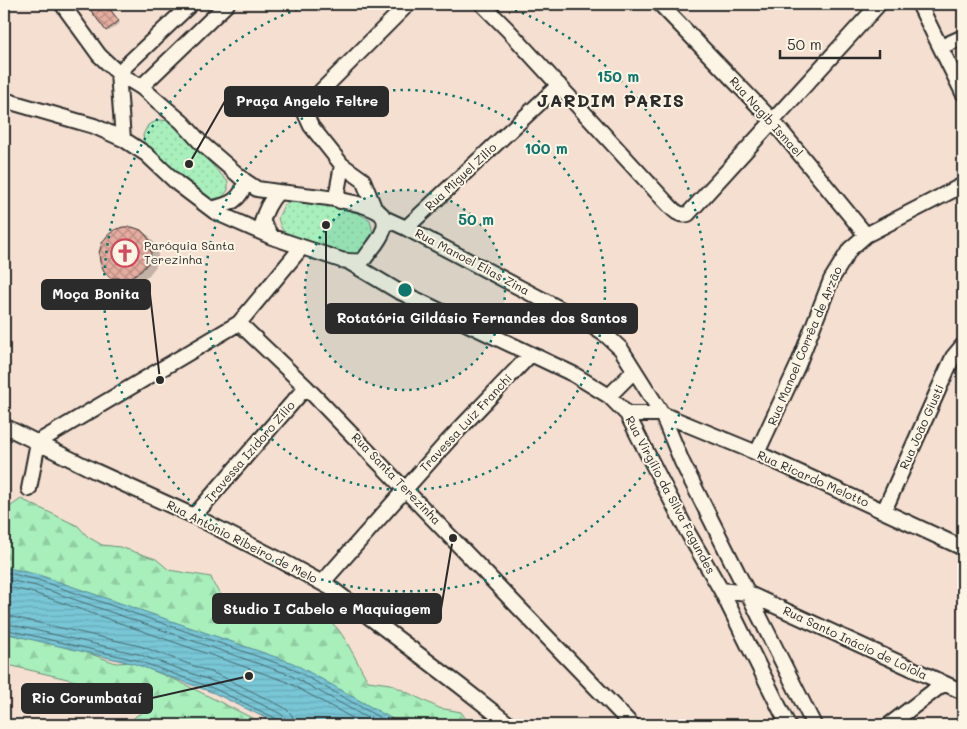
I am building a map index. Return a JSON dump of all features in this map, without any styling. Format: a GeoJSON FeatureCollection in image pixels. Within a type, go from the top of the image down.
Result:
{"type":"FeatureCollection","features":[{"type":"Feature","properties":{"kind":"street","name":"Rua Manoel Elias Zina"},"geometry":{"type":"LineString","coordinates":[[62,4],[99,55],[118,73],[141,87],[182,122],[201,143],[245,181],[257,189],[362,205],[587,323],[607,336],[621,350],[662,414]]}},
{"type":"Feature","properties":{"kind":"street"},"geometry":{"type":"LineString","coordinates":[[123,139],[118,73],[191,4]]}},
{"type":"Feature","properties":{"kind":"street"},"geometry":{"type":"LineString","coordinates":[[141,87],[227,4]]}},
{"type":"Feature","properties":{"kind":"street"},"geometry":{"type":"LineString","coordinates":[[482,4],[680,215],[688,214],[879,4]]}},
{"type":"Feature","properties":{"kind":"street","name":"Rua Nagib Ismael"},"geometry":{"type":"LineString","coordinates":[[660,4],[772,120],[866,235]]}},
{"type":"Feature","properties":{"kind":"street"},"geometry":{"type":"LineString","coordinates":[[919,4],[963,93]]}},
{"type":"Feature","properties":{"kind":"street"},"geometry":{"type":"LineString","coordinates":[[349,262],[364,259],[381,238],[385,226],[363,180],[342,165],[311,126],[306,115],[307,105],[405,5]]}},
{"type":"Feature","properties":{"kind":"street"},"geometry":{"type":"LineString","coordinates":[[941,47],[963,37]]}},
{"type":"Feature","properties":{"kind":"street","name":"Rua Miguel Zilio"},"geometry":{"type":"LineString","coordinates":[[406,228],[559,84]]}},
{"type":"Feature","properties":{"kind":"street"},"geometry":{"type":"LineString","coordinates":[[4,100],[94,126],[123,139],[146,154],[178,184],[214,212],[272,237]]}},
{"type":"Feature","properties":{"kind":"street"},"geometry":{"type":"LineString","coordinates":[[340,201],[338,192],[342,165]]}},
{"type":"Feature","properties":{"kind":"street"},"geometry":{"type":"LineString","coordinates":[[211,209],[235,201],[242,193],[245,181]]}},
{"type":"Feature","properties":{"kind":"street","name":"Rua Manoel Corrêa de Arzão"},"geometry":{"type":"LineString","coordinates":[[757,453],[798,365],[831,280],[850,249],[866,235],[963,185]]}},
{"type":"Feature","properties":{"kind":"street"},"geometry":{"type":"LineString","coordinates":[[272,237],[262,222],[271,200],[278,192]]}},
{"type":"Feature","properties":{"kind":"street","name":"Rua Virgílio da Silva Fagundes"},"geometry":{"type":"LineString","coordinates":[[272,237],[349,262],[396,290],[573,374],[609,396],[627,414],[687,531],[721,590],[788,725]]}},
{"type":"Feature","properties":{"kind":"street"},"geometry":{"type":"LineString","coordinates":[[28,488],[38,442],[239,323],[302,247]]}},
{"type":"Feature","properties":{"kind":"street","name":"Rua Santa Terezinha"},"geometry":{"type":"LineString","coordinates":[[239,323],[306,387],[632,725]]}},
{"type":"Feature","properties":{"kind":"street","name":"Rua João Giusti"},"geometry":{"type":"LineString","coordinates":[[884,511],[953,357],[963,345]]}},
{"type":"Feature","properties":{"kind":"street","name":"Travessa Luiz Franchi"},"geometry":{"type":"LineString","coordinates":[[322,583],[448,441],[531,354]]}},
{"type":"Feature","properties":{"kind":"street"},"geometry":{"type":"LineString","coordinates":[[609,396],[634,371]]}},
{"type":"Feature","properties":{"kind":"street","name":"Travessa Izidoro Zílio"},"geometry":{"type":"LineString","coordinates":[[194,516],[306,387]]}},
{"type":"Feature","properties":{"kind":"street"},"geometry":{"type":"LineString","coordinates":[[627,414],[662,414]]}},
{"type":"Feature","properties":{"kind":"street","name":"Rua Virgílio da Silva Fagundes"},"geometry":{"type":"LineString","coordinates":[[662,414],[682,462],[814,725]]}},
{"type":"Feature","properties":{"kind":"street","name":"Rua Ricardo Melotto"},"geometry":{"type":"LineString","coordinates":[[662,414],[757,453],[963,548]]}},
{"type":"Feature","properties":{"kind":"street","name":"Rua Antonio Ribeiro de Melo"},"geometry":{"type":"LineString","coordinates":[[4,426],[95,472],[194,516],[331,588],[510,725]]}},
{"type":"Feature","properties":{"kind":"street","name":"Rua Santo Inácio de Loiola"},"geometry":{"type":"LineString","coordinates":[[721,590],[748,593],[963,692]]}},
{"type":"Feature","properties":{"kind":"street"},"geometry":{"type":"LineString","coordinates":[[895,723],[943,684]]}},
{"type":"Feature","properties":{"kind":"green space"},"geometry":{"type":"Polygon","coordinates":[[[159,120],[171,121],[228,182],[228,190],[222,198],[211,199],[145,147],[143,135],[148,125],[159,120]]]}},
{"type":"Feature","properties":{"kind":"green space"},"geometry":{"type":"Polygon","coordinates":[[[297,200],[326,204],[361,215],[370,220],[373,234],[365,247],[355,256],[316,246],[295,238],[282,229],[278,218],[284,205],[297,200]]]}},
{"type":"Feature","properties":{"kind":"green space"},"geometry":{"type":"Polygon","coordinates":[[[21,499],[78,526],[88,537],[102,545],[120,547],[156,559],[169,570],[211,577],[214,585],[229,606],[257,597],[286,612],[330,622],[342,634],[368,681],[390,684],[439,708],[461,712],[469,723],[473,725],[392,725],[4,584],[4,511],[21,499]]]}},
{"type":"Feature","properties":{"kind":"green space"},"geometry":{"type":"Polygon","coordinates":[[[4,623],[116,663],[132,662],[178,681],[266,725],[127,725],[143,712],[80,682],[4,664],[4,623]]]}},
{"type":"Feature","properties":{"kind":"water"},"geometry":{"type":"Polygon","coordinates":[[[4,567],[39,575],[293,663],[403,725],[280,725],[214,693],[135,664],[4,633],[4,567]]]}},
{"type":"Feature","properties":{"kind":"building"},"geometry":{"type":"Polygon","coordinates":[[[86,4],[106,4],[119,21],[106,31],[86,4]]]}},
{"type":"Feature","properties":{"kind":"building","name":"Paróquia Santa Terezinha"},"geometry":{"type":"Polygon","coordinates":[[[123,227],[141,230],[146,235],[150,241],[151,253],[149,262],[141,271],[132,276],[110,278],[100,262],[99,253],[102,243],[107,236],[114,230],[123,227]]]}},
{"type":"Feature","properties":{"kind":"place","name":"Praça Angelo Feltre"},"geometry":{"type":"Point","coordinates":[189,164]}},
{"type":"Feature","properties":{"kind":"place","name":"Rotatória Gildásio Fernandes dos Santos"},"geometry":{"type":"Point","coordinates":[326,225]}},
{"type":"Feature","properties":{"kind":"place","name":"Paróquia Santa Terezinha"},"geometry":{"type":"Point","coordinates":[125,253]}},
{"type":"Feature","properties":{"kind":"place","name":"Moça Bonita"},"geometry":{"type":"Point","coordinates":[160,380]}},
{"type":"Feature","properties":{"kind":"place","name":"Studio I Cabelo e Maquiagem"},"geometry":{"type":"Point","coordinates":[453,538]}},
{"type":"Feature","properties":{"kind":"place","name":"Rio Corumbataí"},"geometry":{"type":"Point","coordinates":[249,676]}},
{"type":"Feature","properties":{"kind":"district","name":"JARDIM PARIS"},"geometry":{"type":"Point","coordinates":[611,101]}}]}
